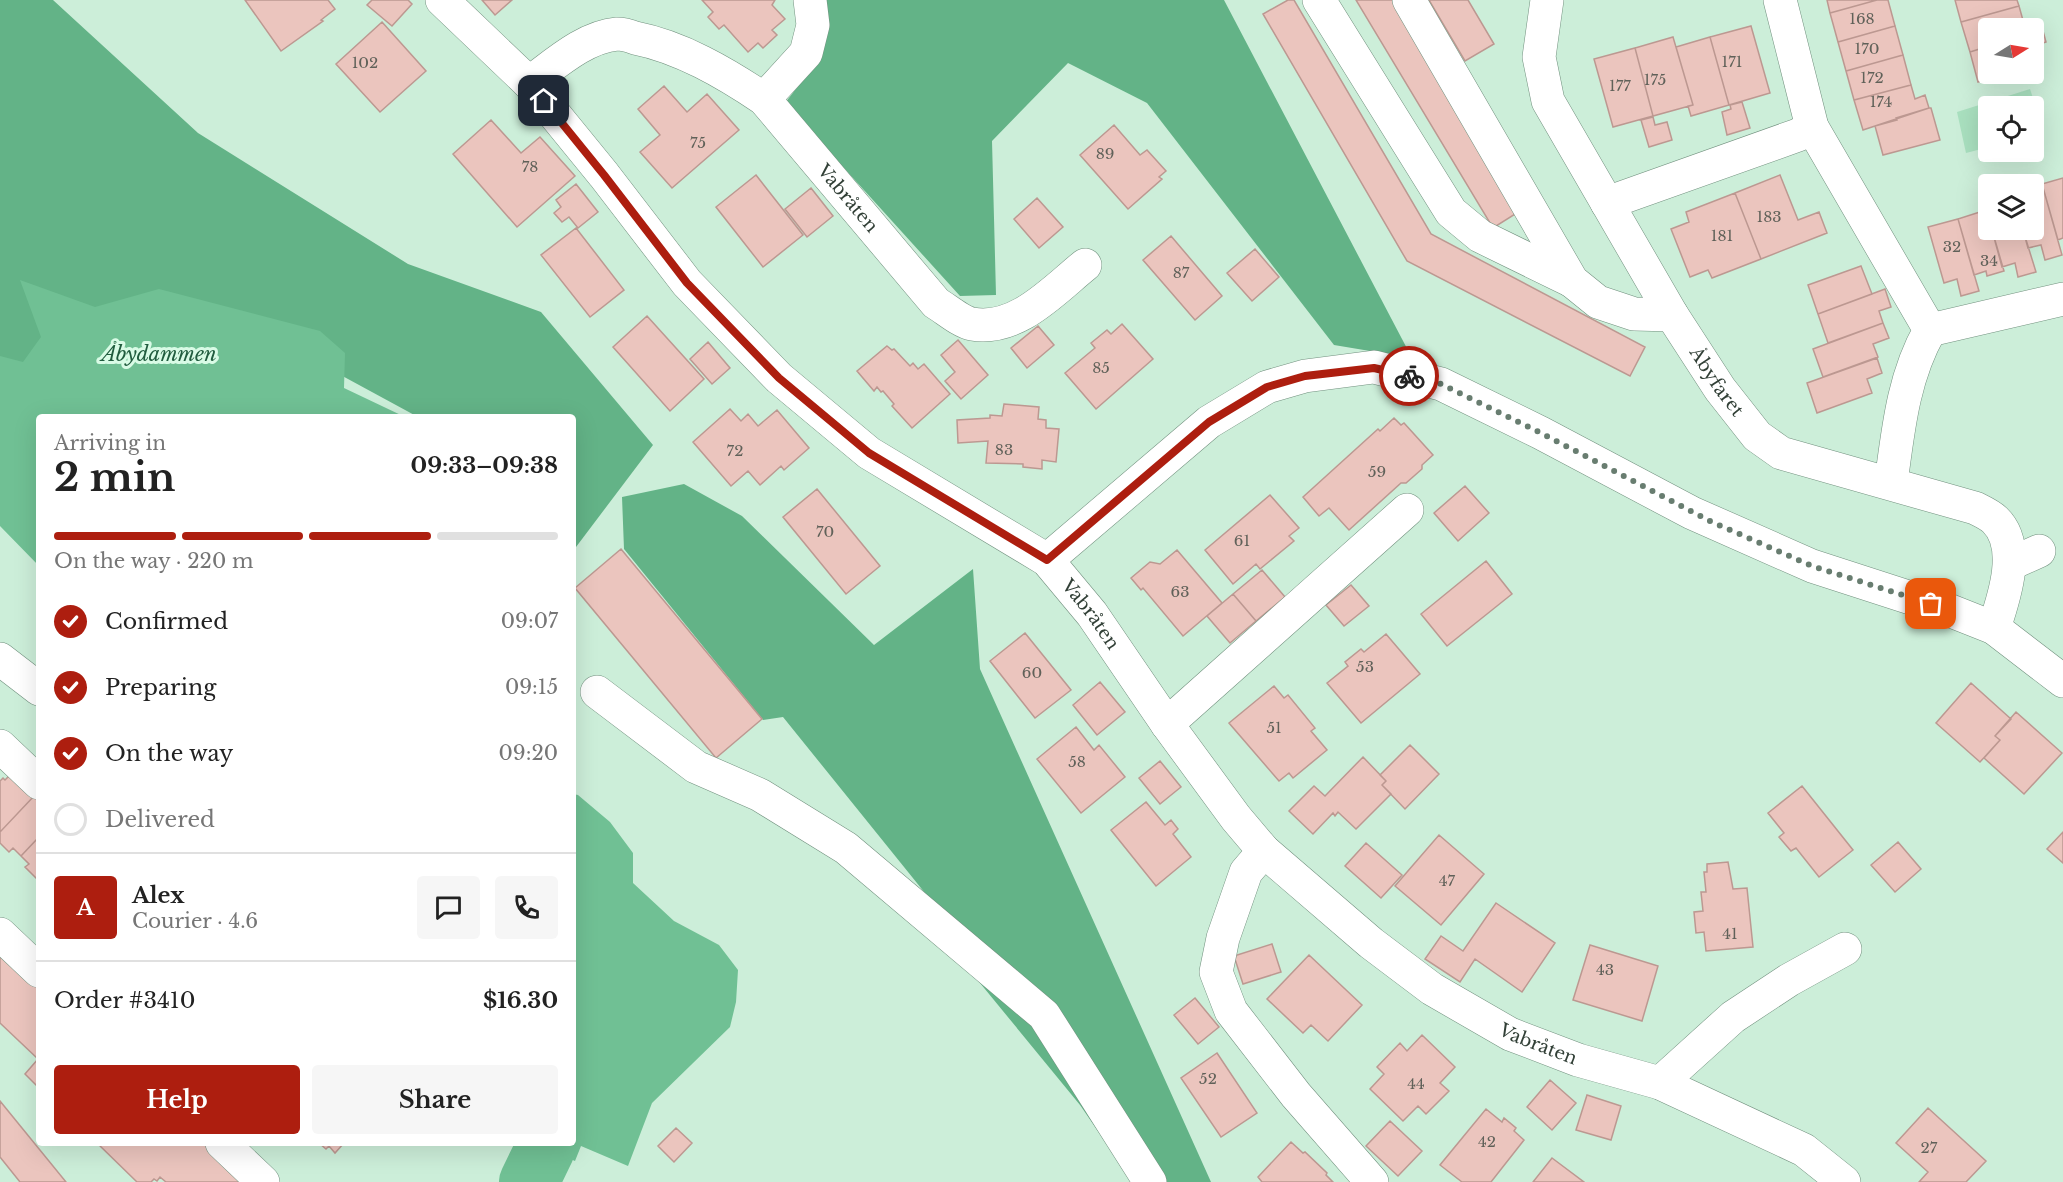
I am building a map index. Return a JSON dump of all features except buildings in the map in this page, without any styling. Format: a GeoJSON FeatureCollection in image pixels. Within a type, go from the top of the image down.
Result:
{"type":"FeatureCollection","features":[{"type":"Feature","properties":{"kind":"street","name":"Vabråten"},"geometry":{"type":"LineString","coordinates":[[442,0],[529,83],[604,175],[687,283],[779,378],[869,453],[1047,560],[1092,614],[1167,724],[1236,818],[1264,850],[1371,943],[1432,989],[1510,1034],[1578,1060],[1660,1083],[1804,1150],[1844,1182]]}},
{"type":"Feature","properties":{"kind":"street"},"geometry":{"type":"LineString","coordinates":[[764,99],[806,53],[813,25],[810,0]]}},
{"type":"Feature","properties":{"kind":"street"},"geometry":{"type":"LineString","coordinates":[[1319,0],[1451,212],[1480,236],[1572,281],[1598,302],[1634,314],[1672,315]]}},
{"type":"Feature","properties":{"kind":"street"},"geometry":{"type":"LineString","coordinates":[[1409,0],[1572,281]]}},
{"type":"Feature","properties":{"kind":"street"},"geometry":{"type":"LineString","coordinates":[[1780,0],[1812,127],[1930,330]]}},
{"type":"Feature","properties":{"kind":"street","name":"Åbyfaret"},"geometry":{"type":"LineString","coordinates":[[1544,2],[1539,57],[1548,101],[1672,315],[1720,389],[1757,436],[1781,453],[1975,508],[1995,519],[2007,536],[2010,564],[2005,596],[1994,628]]}},
{"type":"Feature","properties":{"kind":"street","name":"Vabråten"},"geometry":{"type":"LineString","coordinates":[[529,83],[571,53],[594,41],[618,34],[653,41],[736,80],[764,99],[936,303],[971,324],[999,324],[1029,310],[1085,265]]}},
{"type":"Feature","properties":{"kind":"street"},"geometry":{"type":"LineString","coordinates":[[1607,203],[1798,135],[1812,127]]}},
{"type":"Feature","properties":{"kind":"street"},"geometry":{"type":"LineString","coordinates":[[1891,483],[1900,415],[1918,350],[1930,330],[2063,299]]}},
{"type":"Feature","properties":{"kind":"street"},"geometry":{"type":"LineString","coordinates":[[1047,560],[1209,422],[1267,387],[1305,376],[1374,368],[1441,384],[1541,433],[1692,513],[1812,566],[1951,611],[1994,628],[2063,681]]}},
{"type":"Feature","properties":{"kind":"street"},"geometry":{"type":"LineString","coordinates":[[1167,724],[1407,510]]}},
{"type":"Feature","properties":{"kind":"street"},"geometry":{"type":"LineString","coordinates":[[2010,564],[2039,551]]}},
{"type":"Feature","properties":{"kind":"street"},"geometry":{"type":"LineString","coordinates":[[0,659],[36,687]]}},
{"type":"Feature","properties":{"kind":"street"},"geometry":{"type":"LineString","coordinates":[[597,692],[696,767],[760,795],[846,848],[1044,1015],[1150,1182]]}},
{"type":"Feature","properties":{"kind":"street"},"geometry":{"type":"LineString","coordinates":[[0,746],[36,780]]}},
{"type":"Feature","properties":{"kind":"street"},"geometry":{"type":"LineString","coordinates":[[1264,850],[1246,872],[1223,938],[1216,972],[1232,1011],[1296,1095],[1372,1182]]}},
{"type":"Feature","properties":{"kind":"street"},"geometry":{"type":"LineString","coordinates":[[0,934],[36,968]]}},
{"type":"Feature","properties":{"kind":"street"},"geometry":{"type":"LineString","coordinates":[[1660,1083],[1733,1017],[1789,980],[1845,949]]}},
{"type":"Feature","properties":{"kind":"street"},"geometry":{"type":"LineString","coordinates":[[225,1146],[263,1182]]}},
{"type":"Feature","properties":{"kind":"shaded area"},"geometry":{"type":"Polygon","coordinates":[[[0,0],[53,0],[198,133],[408,264],[541,312],[653,445],[576,547],[576,414],[412,414],[243,322],[0,411],[0,0]]]}},
{"type":"Feature","properties":{"kind":"shaded area"},"geometry":{"type":"Polygon","coordinates":[[[819,0],[1224,0],[1412,358],[1334,345],[1147,103],[1068,63],[992,141],[996,295],[960,296],[785,103],[823,54],[819,0]]]}},
{"type":"Feature","properties":{"kind":"shaded area"},"geometry":{"type":"Polygon","coordinates":[[[2030,89],[2032,96],[2008,96],[2030,89]]]}},
{"type":"Feature","properties":{"kind":"shaded area"},"geometry":{"type":"Polygon","coordinates":[[[1978,105],[1978,150],[1966,153],[1957,112],[1978,105]]]}},
{"type":"Feature","properties":{"kind":"shaded area"},"geometry":{"type":"Polygon","coordinates":[[[684,484],[742,516],[874,645],[973,569],[980,669],[1211,1182],[1133,1182],[1080,1105],[980,983],[925,893],[783,717],[763,720],[624,549],[622,497],[684,484]]]}},
{"type":"Feature","properties":{"kind":"water","name":"Åbydammen"},"geometry":{"type":"Polygon","coordinates":[[[20,280],[95,307],[159,289],[320,331],[345,353],[344,388],[399,414],[36,414],[36,563],[0,526],[0,356],[23,362],[41,337],[20,280]]]}},
{"type":"Feature","properties":{"kind":"water"},"geometry":{"type":"Polygon","coordinates":[[[576,795],[610,822],[633,853],[633,883],[674,921],[719,945],[738,970],[736,1002],[730,1027],[652,1103],[628,1166],[581,1146],[575,1161],[540,1146],[576,1146],[576,795]]]}},
{"type":"Feature","properties":{"kind":"waterway"},"geometry":{"type":"LineString","coordinates":[[529,1182],[546,1146]]}},
{"type":"Feature","properties":{"kind":"way so far"},"geometry":{"type":"LineString","coordinates":[[1409,376],[1441,384],[1541,433],[1692,513],[1812,566],[1931,604]]}},
{"type":"Feature","properties":{"kind":"route"},"geometry":{"type":"LineString","coordinates":[[544,101],[687,283],[779,378],[869,453],[1018,540],[1047,560],[1209,422],[1267,387],[1305,376],[1374,368],[1409,376]]}}]}
